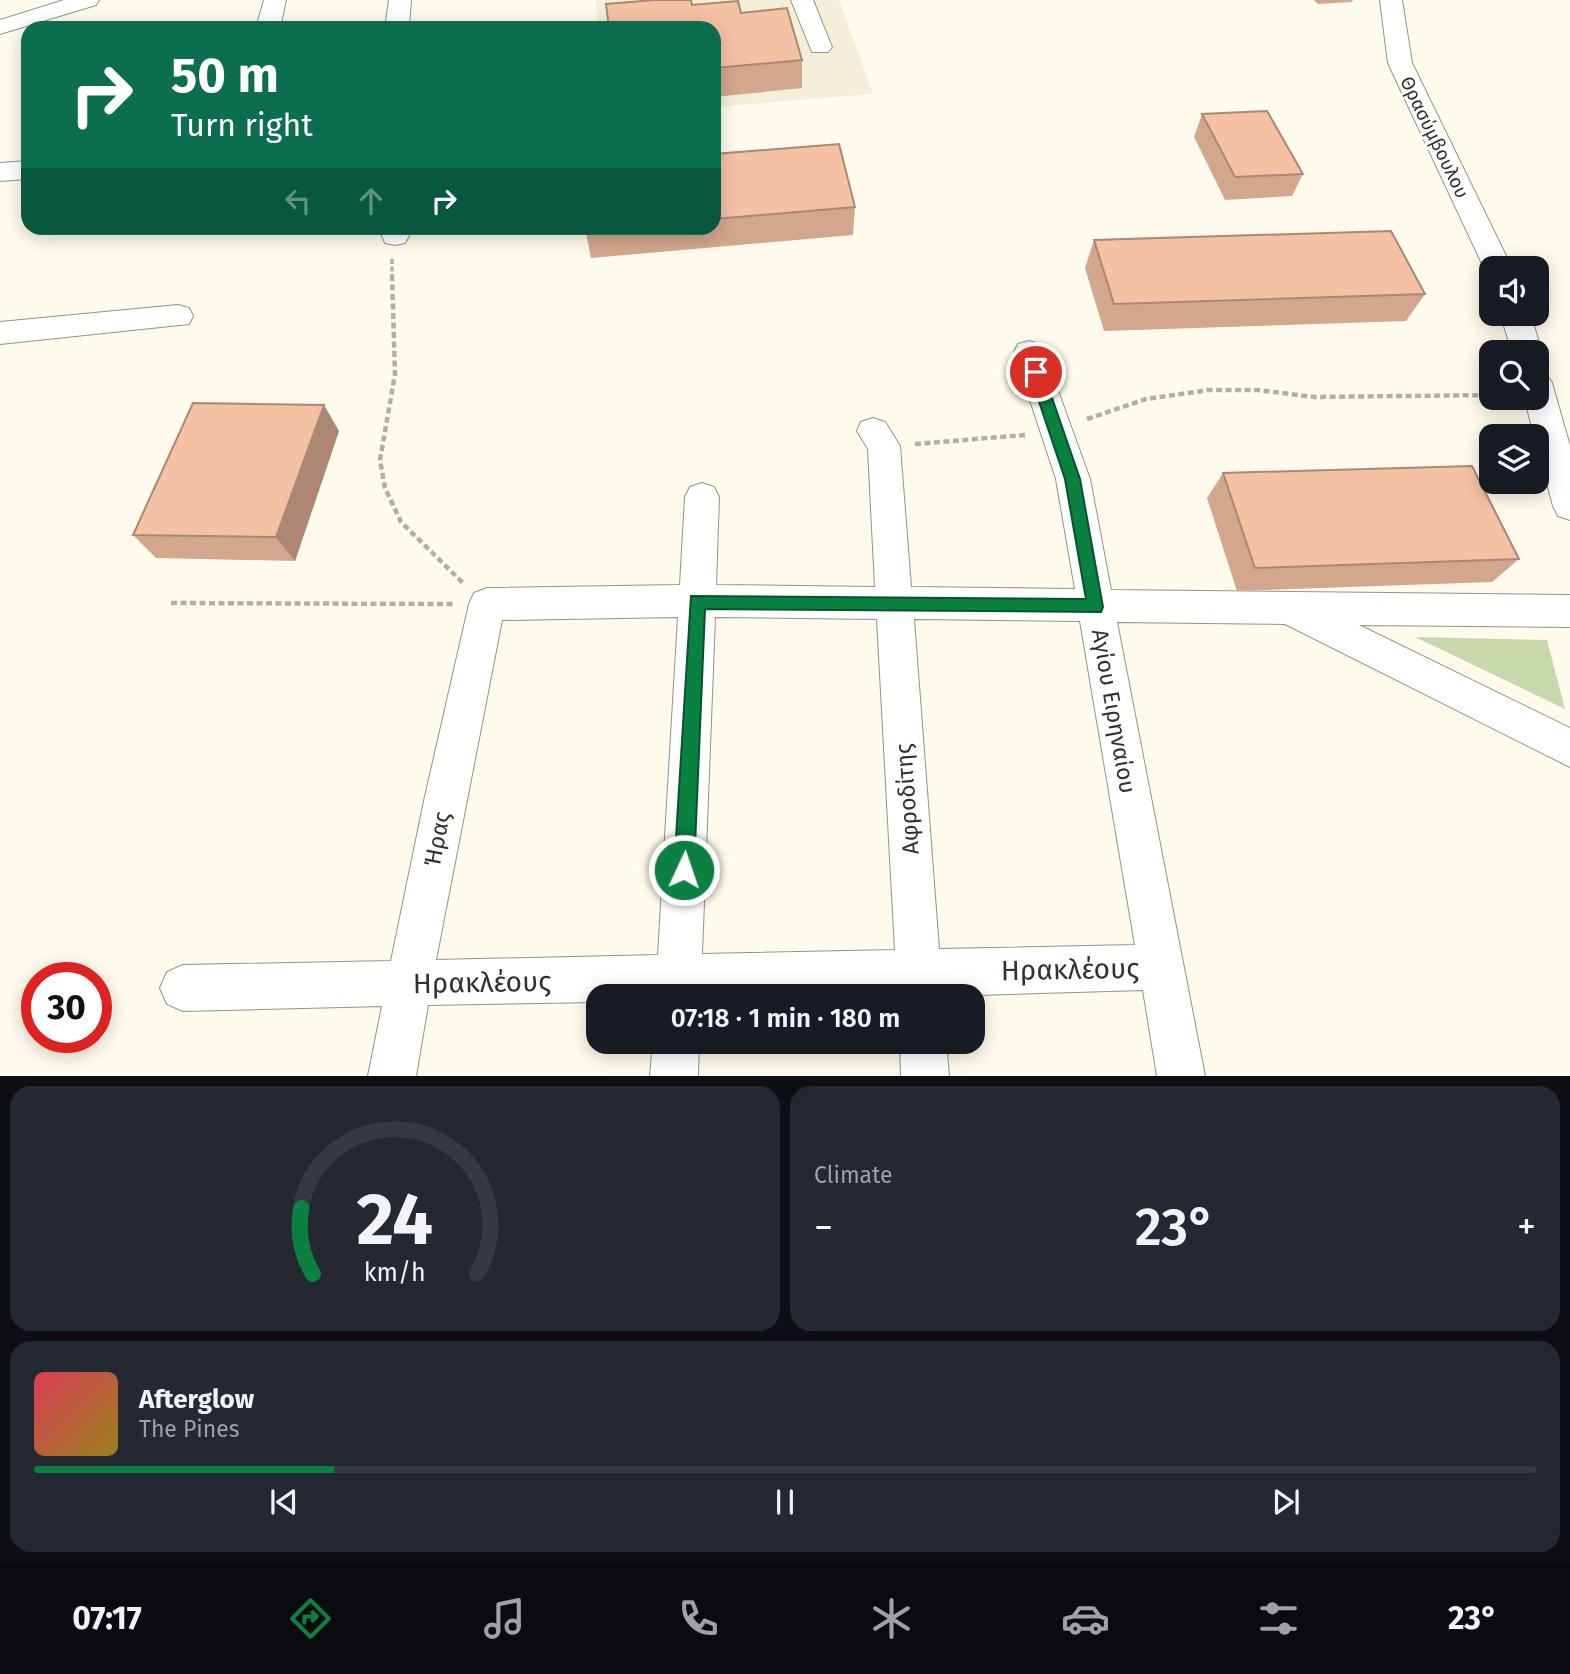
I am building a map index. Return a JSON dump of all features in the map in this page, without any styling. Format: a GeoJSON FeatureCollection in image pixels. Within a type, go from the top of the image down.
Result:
{"type":"FeatureCollection","features":[{"type":"Feature","properties":{"kind":"street"},"geometry":{"type":"LineString","coordinates":[[0,27],[88,0]]}},
{"type":"Feature","properties":{"kind":"street"},"geometry":{"type":"LineString","coordinates":[[270,21],[275,0]]}},
{"type":"Feature","properties":{"kind":"street"},"geometry":{"type":"LineString","coordinates":[[398,21],[400,0]]}},
{"type":"Feature","properties":{"kind":"street"},"geometry":{"type":"LineString","coordinates":[[802,0],[820,47]]}},
{"type":"Feature","properties":{"kind":"street","name":"Θρασύμβουλου"},"geometry":{"type":"LineString","coordinates":[[1391,0],[1400,63],[1491,256]]}},
{"type":"Feature","properties":{"kind":"street"},"geometry":{"type":"LineString","coordinates":[[0,172],[21,170]]}},
{"type":"Feature","properties":{"kind":"street"},"geometry":{"type":"LineString","coordinates":[[0,332],[178,316]]}},
{"type":"Feature","properties":{"kind":"street","name":"Αγίου Ειρηναίου"},"geometry":{"type":"LineString","coordinates":[[1029,352],[1073,479],[1159,967],[1181,1076]]}},
{"type":"Feature","properties":{"kind":"street"},"geometry":{"type":"LineString","coordinates":[[1543,410],[1570,506]]}},
{"type":"Feature","properties":{"kind":"street","name":"Αφροδίτης"},"geometry":{"type":"LineString","coordinates":[[878,439],[895,603],[919,984]]}},
{"type":"Feature","properties":{"kind":"street"},"geometry":{"type":"LineString","coordinates":[[678,984],[702,497]]}},
{"type":"Feature","properties":{"kind":"street"},"geometry":{"type":"LineString","coordinates":[[487,604],[697,601],[1570,611]]}},
{"type":"Feature","properties":{"kind":"street","name":"Ήρας"},"geometry":{"type":"LineString","coordinates":[[392,1076],[487,604]]}},
{"type":"Feature","properties":{"kind":"street"},"geometry":{"type":"LineString","coordinates":[[1289,608],[1570,748]]}},
{"type":"Feature","properties":{"kind":"street","name":"Ηρακλέους"},"geometry":{"type":"LineString","coordinates":[[919,984],[1159,967]]}},
{"type":"Feature","properties":{"kind":"street","name":"Ηρακλέους"},"geometry":{"type":"LineString","coordinates":[[183,988],[410,984],[586,985]]}},
{"type":"Feature","properties":{"kind":"street"},"geometry":{"type":"LineString","coordinates":[[674,1076],[675,1054]]}},
{"type":"Feature","properties":{"kind":"street"},"geometry":{"type":"LineString","coordinates":[[924,1054],[925,1076]]}},
{"type":"Feature","properties":{"kind":"path"},"geometry":{"type":"LineString","coordinates":[[394,235],[392,273],[395,374],[380,460],[385,488],[401,522],[487,604]]}},
{"type":"Feature","properties":{"kind":"path"},"geometry":{"type":"LineString","coordinates":[[878,439],[1057,433],[1129,403],[1209,391],[1248,389],[1311,397],[1434,392],[1479,394]]}},
{"type":"Feature","properties":{"kind":"path"},"geometry":{"type":"LineString","coordinates":[[171,603],[487,604]]}},
{"type":"Feature","properties":{"kind":"shaded area"},"geometry":{"type":"Polygon","coordinates":[[[596,0],[839,0],[873,94],[721,106],[721,21],[598,21],[596,0]]]}},
{"type":"Feature","properties":{"kind":"green space"},"geometry":{"type":"Polygon","coordinates":[[[1415,637],[1547,640],[1565,709],[1415,637]]]}},
{"type":"Feature","properties":{"kind":"building"},"geometry":{"type":"Polygon","coordinates":[[[691,0],[692,5],[738,1],[741,13],[787,8],[802,60],[721,67],[721,21],[608,21],[606,4],[691,0]]]}},
{"type":"Feature","properties":{"kind":"building"},"geometry":{"type":"Polygon","coordinates":[[[1267,111],[1303,174],[1235,177],[1202,114],[1267,111]]]}},
{"type":"Feature","properties":{"kind":"building"},"geometry":{"type":"Polygon","coordinates":[[[839,144],[855,207],[721,218],[721,153],[839,144]]]}},
{"type":"Feature","properties":{"kind":"building"},"geometry":{"type":"Polygon","coordinates":[[[1391,231],[1425,294],[1114,304],[1094,240],[1391,231]]]}},
{"type":"Feature","properties":{"kind":"building"},"geometry":{"type":"Polygon","coordinates":[[[193,403],[324,405],[276,537],[133,535],[193,403]]]}},
{"type":"Feature","properties":{"kind":"building"},"geometry":{"type":"Polygon","coordinates":[[[1472,466],[1479,480],[1479,494],[1486,494],[1519,559],[1255,568],[1223,473],[1472,466]]]}},
{"type":"Feature","properties":{"kind":"route"},"geometry":{"type":"LineString","coordinates":[[684,870],[697,601],[977,603],[1095,607],[1073,479],[1036,372]]}}]}
